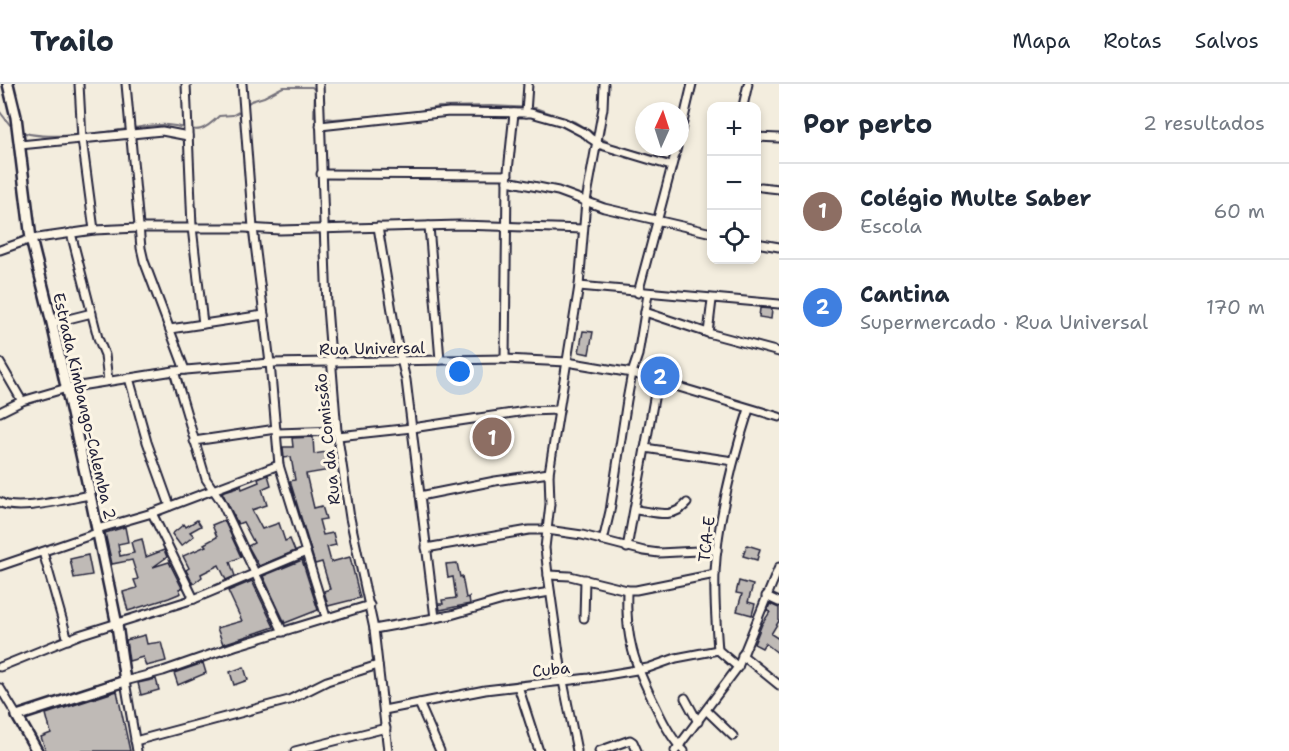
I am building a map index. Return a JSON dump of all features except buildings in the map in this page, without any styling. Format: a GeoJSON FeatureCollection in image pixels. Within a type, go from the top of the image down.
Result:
{"type":"FeatureCollection","features":[{"type":"Feature","properties":{"kind":"main road","name":"Estrada Kimbango-Calemba 2"},"geometry":{"type":"LineString","coordinates":[[8,84],[19,141],[31,239],[90,495],[117,625],[125,681]]}},
{"type":"Feature","properties":{"kind":"main road"},"geometry":{"type":"LineString","coordinates":[[37,751],[17,716],[125,681]]}},
{"type":"Feature","properties":{"kind":"street"},"geometry":{"type":"LineString","coordinates":[[79,84],[82,139],[94,230]]}},
{"type":"Feature","properties":{"kind":"street"},"geometry":{"type":"LineString","coordinates":[[126,84],[144,261],[185,370]]}},
{"type":"Feature","properties":{"kind":"street"},"geometry":{"type":"LineString","coordinates":[[186,84],[192,227],[203,324]]}},
{"type":"Feature","properties":{"kind":"street"},"geometry":{"type":"LineString","coordinates":[[242,84],[253,228],[270,363],[279,465],[326,617]]}},
{"type":"Feature","properties":{"kind":"street","name":"Rua da Comissão"},"geometry":{"type":"LineString","coordinates":[[319,84],[323,228],[337,434],[350,518],[374,629],[388,751]]}},
{"type":"Feature","properties":{"kind":"street"},"geometry":{"type":"LineString","coordinates":[[526,113],[528,84]]}},
{"type":"Feature","properties":{"kind":"street"},"geometry":{"type":"LineString","coordinates":[[577,751],[563,681],[545,548],[550,504],[549,473],[579,286],[586,201],[603,108],[604,84]]}},
{"type":"Feature","properties":{"kind":"street"},"geometry":{"type":"LineString","coordinates":[[688,102],[692,84]]}},
{"type":"Feature","properties":{"kind":"street"},"geometry":{"type":"LineString","coordinates":[[744,102],[748,84]]}},
{"type":"Feature","properties":{"kind":"street"},"geometry":{"type":"LineString","coordinates":[[320,126],[449,112],[544,115],[586,134],[597,143],[671,166]]}},
{"type":"Feature","properties":{"kind":"street"},"geometry":{"type":"LineString","coordinates":[[505,359],[508,178],[514,113]]}},
{"type":"Feature","properties":{"kind":"street"},"geometry":{"type":"LineString","coordinates":[[19,141],[82,139],[162,131],[188,136]]}},
{"type":"Feature","properties":{"kind":"street"},"geometry":{"type":"LineString","coordinates":[[761,137],[779,138]]}},
{"type":"Feature","properties":{"kind":"street"},"geometry":{"type":"LineString","coordinates":[[638,292],[674,156]]}},
{"type":"Feature","properties":{"kind":"street"},"geometry":{"type":"LineString","coordinates":[[321,174],[508,178],[558,191],[604,208],[707,232]]}},
{"type":"Feature","properties":{"kind":"street"},"geometry":{"type":"LineString","coordinates":[[761,187],[779,189]]}},
{"type":"Feature","properties":{"kind":"street"},"geometry":{"type":"LineString","coordinates":[[0,250],[31,239],[94,230],[139,228],[280,230],[378,226],[507,226],[583,229]]}},
{"type":"Feature","properties":{"kind":"street"},"geometry":{"type":"LineString","coordinates":[[378,226],[412,428],[435,618]]}},
{"type":"Feature","properties":{"kind":"street"},"geometry":{"type":"LineString","coordinates":[[429,226],[440,360]]}},
{"type":"Feature","properties":{"kind":"street"},"geometry":{"type":"LineString","coordinates":[[71,233],[105,355],[108,381]]}},
{"type":"Feature","properties":{"kind":"street"},"geometry":{"type":"LineString","coordinates":[[761,244],[779,246]]}},
{"type":"Feature","properties":{"kind":"street"},"geometry":{"type":"LineString","coordinates":[[579,286],[712,300],[779,304]]}},
{"type":"Feature","properties":{"kind":"street"},"geometry":{"type":"LineString","coordinates":[[603,542],[648,294]]}},
{"type":"Feature","properties":{"kind":"street"},"geometry":{"type":"LineString","coordinates":[[708,333],[712,300]]}},
{"type":"Feature","properties":{"kind":"street"},"geometry":{"type":"LineString","coordinates":[[52,323],[92,312]]}},
{"type":"Feature","properties":{"kind":"street"},"geometry":{"type":"LineString","coordinates":[[645,312],[708,333],[779,352]]}},
{"type":"Feature","properties":{"kind":"street"},"geometry":{"type":"LineString","coordinates":[[170,329],[264,315]]}},
{"type":"Feature","properties":{"kind":"street","name":"Rua Universal"},"geometry":{"type":"LineString","coordinates":[[0,412],[22,401],[67,388],[174,371],[270,363],[505,359],[567,362],[632,373],[749,410],[779,417]]}},
{"type":"Feature","properties":{"kind":"street"},"geometry":{"type":"LineString","coordinates":[[0,363],[22,401]]}},
{"type":"Feature","properties":{"kind":"street"},"geometry":{"type":"LineString","coordinates":[[174,371],[206,479],[255,572],[283,632]]}},
{"type":"Feature","properties":{"kind":"street"},"geometry":{"type":"LineString","coordinates":[[129,378],[147,442],[170,506]]}},
{"type":"Feature","properties":{"kind":"street"},"geometry":{"type":"LineString","coordinates":[[627,548],[636,510],[657,382]]}},
{"type":"Feature","properties":{"kind":"street"},"geometry":{"type":"LineString","coordinates":[[194,441],[276,431],[337,434],[412,428],[526,411],[559,410]]}},
{"type":"Feature","properties":{"kind":"street","name":"TCA-E"},"geometry":{"type":"LineString","coordinates":[[718,650],[715,574],[717,550],[733,461],[749,410]]}},
{"type":"Feature","properties":{"kind":"street"},"geometry":{"type":"LineString","coordinates":[[645,448],[733,461]]}},
{"type":"Feature","properties":{"kind":"street"},"geometry":{"type":"LineString","coordinates":[[0,566],[152,513],[279,465]]}},
{"type":"Feature","properties":{"kind":"street"},"geometry":{"type":"LineString","coordinates":[[420,496],[549,473]]}},
{"type":"Feature","properties":{"kind":"street"},"geometry":{"type":"LineString","coordinates":[[0,502],[6,505],[36,505],[90,495]]}},
{"type":"Feature","properties":{"kind":"street"},"geometry":{"type":"LineString","coordinates":[[636,510],[670,515],[687,503]]}},
{"type":"Feature","properties":{"kind":"street"},"geometry":{"type":"LineString","coordinates":[[152,513],[194,599]]}},
{"type":"Feature","properties":{"kind":"street"},"geometry":{"type":"LineString","coordinates":[[426,548],[529,530],[548,530],[582,535],[627,548],[659,553],[717,550]]}},
{"type":"Feature","properties":{"kind":"street"},"geometry":{"type":"LineString","coordinates":[[43,552],[68,640]]}},
{"type":"Feature","properties":{"kind":"street"},"geometry":{"type":"LineString","coordinates":[[0,667],[68,640],[194,599],[306,552]]}},
{"type":"Feature","properties":{"kind":"street"},"geometry":{"type":"LineString","coordinates":[[627,590],[628,627],[637,670],[680,750],[738,667],[779,567]]}},
{"type":"Feature","properties":{"kind":"street"},"geometry":{"type":"LineString","coordinates":[[548,574],[585,579],[627,590],[649,588],[715,574]]}},
{"type":"Feature","properties":{"kind":"street"},"geometry":{"type":"LineString","coordinates":[[584,618],[585,579]]}},
{"type":"Feature","properties":{"kind":"street"},"geometry":{"type":"LineString","coordinates":[[374,629],[451,615],[503,600],[550,592]]}},
{"type":"Feature","properties":{"kind":"street"},"geometry":{"type":"LineString","coordinates":[[766,596],[779,602]]}},
{"type":"Feature","properties":{"kind":"street"},"geometry":{"type":"LineString","coordinates":[[125,681],[370,605]]}},
{"type":"Feature","properties":{"kind":"street"},"geometry":{"type":"LineString","coordinates":[[718,650],[738,667]]}},
{"type":"Feature","properties":{"kind":"street","name":"Cuba"},"geometry":{"type":"LineString","coordinates":[[384,710],[518,686],[637,670],[675,658],[718,650]]}},
{"type":"Feature","properties":{"kind":"street"},"geometry":{"type":"LineString","coordinates":[[742,655],[779,685]]}},
{"type":"Feature","properties":{"kind":"street"},"geometry":{"type":"LineString","coordinates":[[135,741],[289,700],[327,681],[378,665]]}},
{"type":"Feature","properties":{"kind":"street","name":"Estrada Kimbango-Calemba 2"},"geometry":{"type":"LineString","coordinates":[[125,681],[136,751]]}},
{"type":"Feature","properties":{"kind":"street"},"geometry":{"type":"LineString","coordinates":[[518,686],[539,751]]}},
{"type":"Feature","properties":{"kind":"street"},"geometry":{"type":"LineString","coordinates":[[0,688],[17,716]]}},
{"type":"Feature","properties":{"kind":"street"},"geometry":{"type":"LineString","coordinates":[[685,698],[698,722]]}},
{"type":"Feature","properties":{"kind":"street"},"geometry":{"type":"LineString","coordinates":[[419,703],[440,751]]}},
{"type":"Feature","properties":{"kind":"street"},"geometry":{"type":"LineString","coordinates":[[706,711],[733,736]]}},
{"type":"Feature","properties":{"kind":"street"},"geometry":{"type":"LineString","coordinates":[[295,751],[386,728]]}},
{"type":"Feature","properties":{"kind":"street"},"geometry":{"type":"LineString","coordinates":[[598,751],[630,740],[637,751]]}},
{"type":"Feature","properties":{"kind":"waterway"},"geometry":{"type":"LineString","coordinates":[[246,105],[283,87],[312,87],[315,90],[314,117],[317,118]]}},
{"type":"Feature","properties":{"kind":"waterway"},"geometry":{"type":"LineString","coordinates":[[323,118],[411,113],[439,107],[535,108],[575,122],[613,145],[668,160]]}},
{"type":"Feature","properties":{"kind":"waterway"},"geometry":{"type":"LineString","coordinates":[[133,128],[163,125],[194,130],[205,127],[219,116],[233,115],[242,110]]}},
{"type":"Feature","properties":{"kind":"waterway"},"geometry":{"type":"LineString","coordinates":[[0,112],[15,128]]}},
{"type":"Feature","properties":{"kind":"waterway"},"geometry":{"type":"LineString","coordinates":[[20,131],[57,136],[127,129]]}},
{"type":"Feature","properties":{"kind":"place","name":"Cantina"},"geometry":{"type":"Point","coordinates":[660,376]}},
{"type":"Feature","properties":{"kind":"place","name":"Colégio Multe Saber"},"geometry":{"type":"Point","coordinates":[492,437]}}]}
